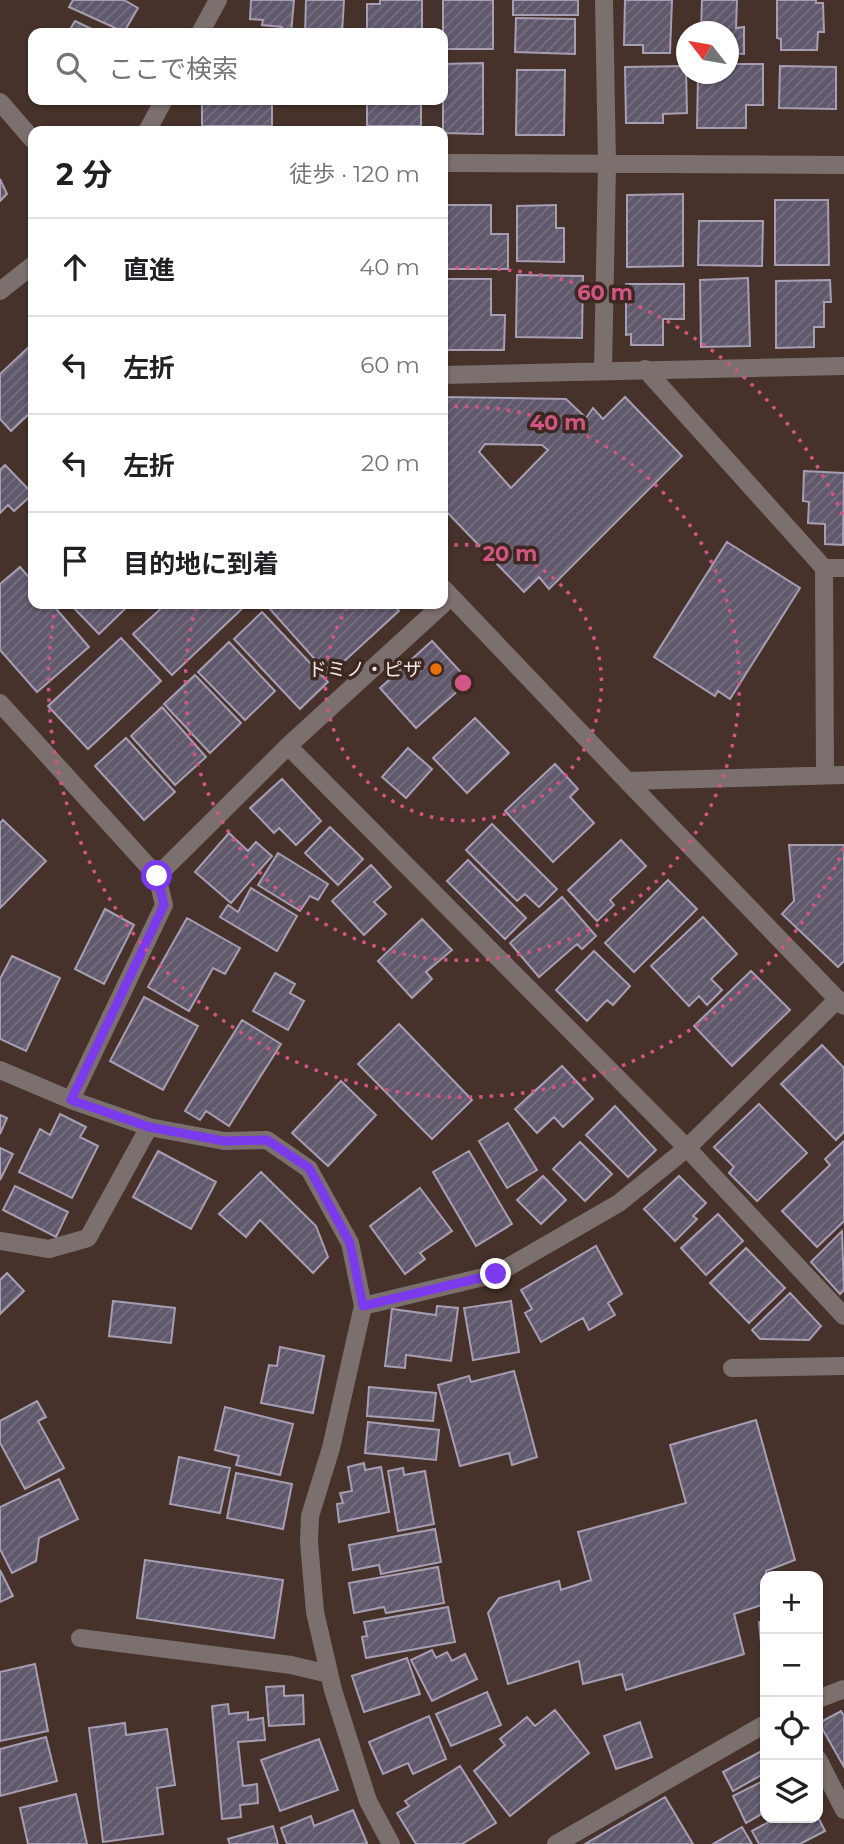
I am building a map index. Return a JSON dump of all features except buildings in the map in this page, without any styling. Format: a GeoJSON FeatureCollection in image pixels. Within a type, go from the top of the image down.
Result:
{"type":"FeatureCollection","features":[{"type":"Feature","properties":{"kind":"street"},"geometry":{"type":"LineString","coordinates":[[203,28],[218,0]]}},
{"type":"Feature","properties":{"kind":"street"},"geometry":{"type":"LineString","coordinates":[[603,370],[607,164],[604,0]]}},
{"type":"Feature","properties":{"kind":"street"},"geometry":{"type":"LineString","coordinates":[[0,102],[28,134]]}},
{"type":"Feature","properties":{"kind":"street"},"geometry":{"type":"LineString","coordinates":[[150,126],[161,105]]}},
{"type":"Feature","properties":{"kind":"street"},"geometry":{"type":"LineString","coordinates":[[448,163],[844,165]]}},
{"type":"Feature","properties":{"kind":"street"},"geometry":{"type":"LineString","coordinates":[[0,291],[28,269]]}},
{"type":"Feature","properties":{"kind":"street"},"geometry":{"type":"LineString","coordinates":[[448,375],[844,366]]}},
{"type":"Feature","properties":{"kind":"street"},"geometry":{"type":"LineString","coordinates":[[645,369],[824,568],[825,775]]}},
{"type":"Feature","properties":{"kind":"street"},"geometry":{"type":"LineString","coordinates":[[824,568],[844,568]]}},
{"type":"Feature","properties":{"kind":"street"},"geometry":{"type":"LineString","coordinates":[[363,1306],[496,1274],[619,1203],[687,1149],[841,1002],[448,601]]}},
{"type":"Feature","properties":{"kind":"street"},"geometry":{"type":"LineString","coordinates":[[157,876],[288,746],[433,609]]}},
{"type":"Feature","properties":{"kind":"street"},"geometry":{"type":"LineString","coordinates":[[0,703],[157,876],[164,905],[71,1100]]}},
{"type":"Feature","properties":{"kind":"street"},"geometry":{"type":"LineString","coordinates":[[288,746],[687,1149],[844,1316]]}},
{"type":"Feature","properties":{"kind":"street"},"geometry":{"type":"LineString","coordinates":[[627,781],[844,775]]}},
{"type":"Feature","properties":{"kind":"street"},"geometry":{"type":"LineString","coordinates":[[0,1070],[71,1100],[149,1127],[224,1141],[267,1140],[309,1168],[350,1243],[363,1306],[331,1448],[310,1516],[309,1542],[315,1612],[329,1674],[368,1801],[391,1844]]}},
{"type":"Feature","properties":{"kind":"street"},"geometry":{"type":"LineString","coordinates":[[0,1241],[49,1249],[88,1238],[149,1127]]}},
{"type":"Feature","properties":{"kind":"street"},"geometry":{"type":"LineString","coordinates":[[732,1367],[844,1366]]}},
{"type":"Feature","properties":{"kind":"street"},"geometry":{"type":"LineString","coordinates":[[80,1638],[291,1665],[329,1674]]}},
{"type":"Feature","properties":{"kind":"street"},"geometry":{"type":"LineString","coordinates":[[823,1697],[844,1689]]}},
{"type":"Feature","properties":{"kind":"street"},"geometry":{"type":"LineString","coordinates":[[556,1844],[760,1727]]}},
{"type":"Feature","properties":{"kind":"street"},"geometry":{"type":"LineString","coordinates":[[819,1760],[844,1810]]}},
{"type":"Feature","properties":{"kind":"place","name":"ドミノ・ピザ"},"geometry":{"type":"Point","coordinates":[436,669]}},
{"type":"Feature","properties":{"kind":"route"},"geometry":{"type":"LineString","coordinates":[[157,876],[164,905],[71,1100],[149,1127],[224,1141],[267,1140],[309,1168],[350,1243],[363,1306],[496,1274]]}}]}
